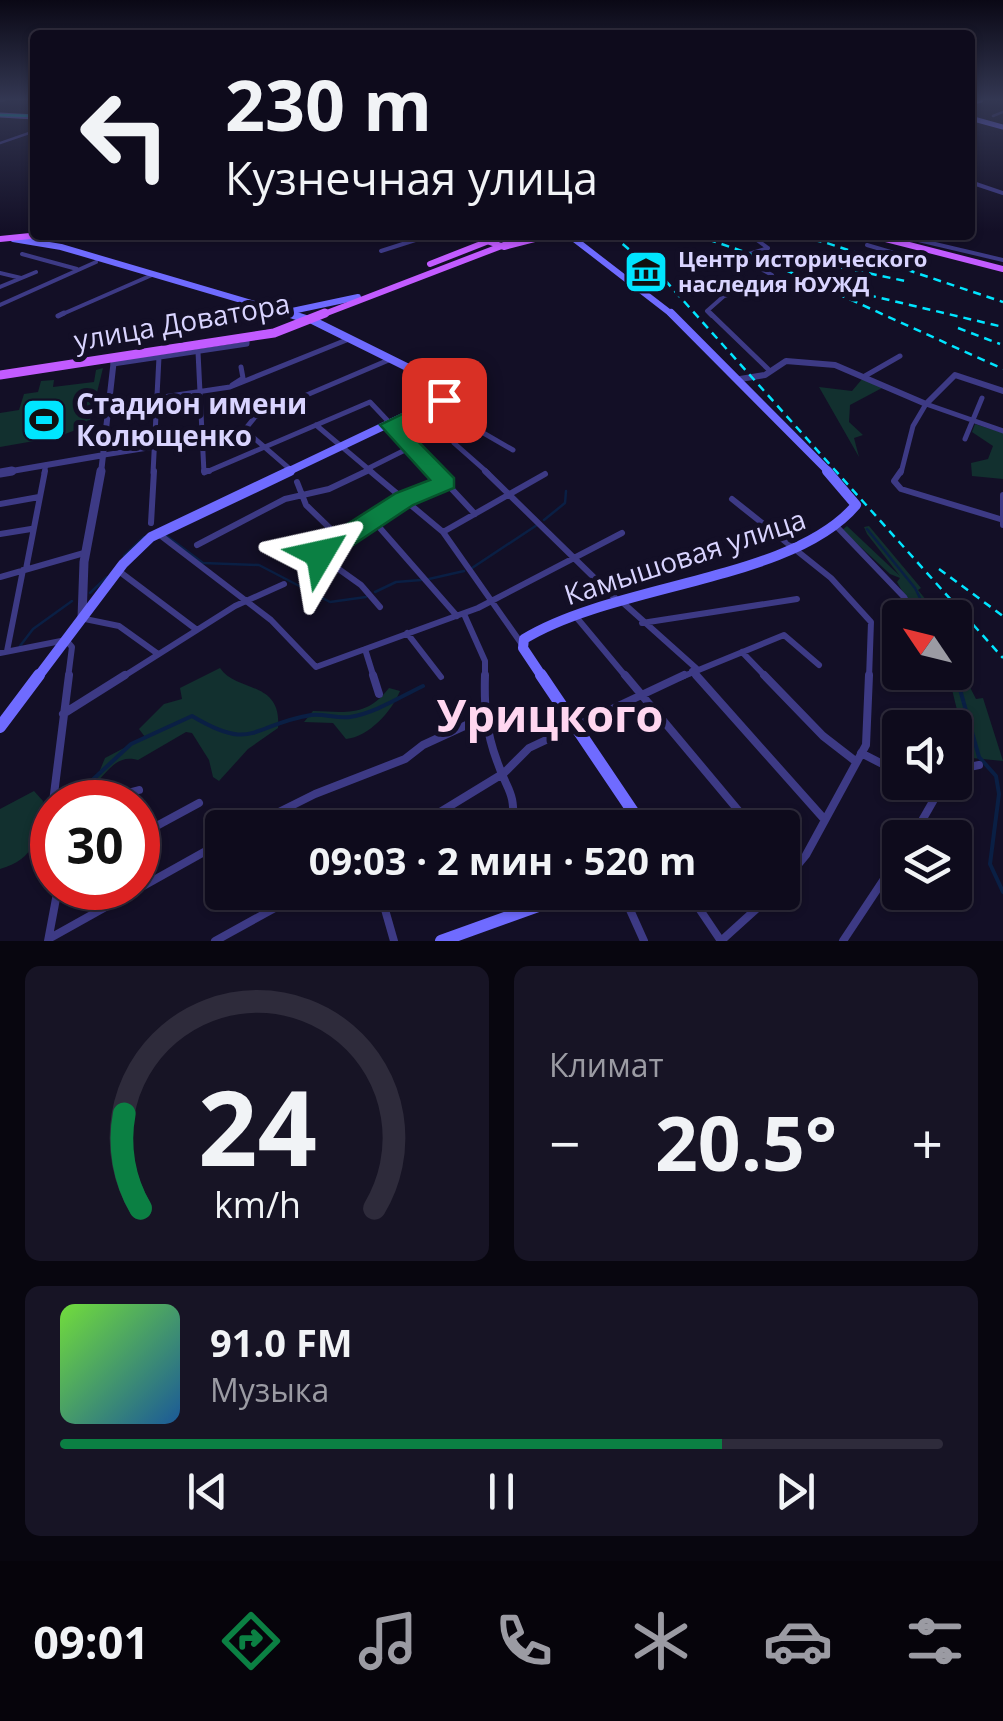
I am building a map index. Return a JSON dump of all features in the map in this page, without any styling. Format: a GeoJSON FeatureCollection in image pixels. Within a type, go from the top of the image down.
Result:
{"type":"FeatureCollection","features":[{"type":"Feature","properties":{"kind":"main road"},"geometry":{"type":"LineString","coordinates":[[0,240],[30,235]]}},
{"type":"Feature","properties":{"kind":"main road"},"geometry":{"type":"LineString","coordinates":[[0,240],[30,236]]}},
{"type":"Feature","properties":{"kind":"main road"},"geometry":{"type":"LineString","coordinates":[[0,728],[154,528],[391,425],[436,404],[448,394],[445,386],[394,358],[283,310],[61,247],[16,239]]}},
{"type":"Feature","properties":{"kind":"main road"},"geometry":{"type":"LineString","coordinates":[[61,247],[65,240]]}},
{"type":"Feature","properties":{"kind":"main road"},"geometry":{"type":"LineString","coordinates":[[464,248],[466,240]]}},
{"type":"Feature","properties":{"kind":"main road"},"geometry":{"type":"LineString","coordinates":[[479,240],[501,247],[528,240]]}},
{"type":"Feature","properties":{"kind":"main road"},"geometry":{"type":"LineString","coordinates":[[420,273],[464,248],[489,240]]}},
{"type":"Feature","properties":{"kind":"main road"},"geometry":{"type":"LineString","coordinates":[[420,273],[507,240]]}},
{"type":"Feature","properties":{"kind":"main road"},"geometry":{"type":"LineString","coordinates":[[420,273],[515,240]]}},
{"type":"Feature","properties":{"kind":"main road"},"geometry":{"type":"LineString","coordinates":[[420,273],[530,240]]}},
{"type":"Feature","properties":{"kind":"main road"},"geometry":{"type":"LineString","coordinates":[[579,240],[629,275],[738,377]]}},
{"type":"Feature","properties":{"kind":"main road"},"geometry":{"type":"LineString","coordinates":[[580,240],[619,261],[629,275]]}},
{"type":"Feature","properties":{"kind":"main road"},"geometry":{"type":"LineString","coordinates":[[889,240],[1003,265]]}},
{"type":"Feature","properties":{"kind":"main road"},"geometry":{"type":"LineString","coordinates":[[900,240],[1003,265]]}},
{"type":"Feature","properties":{"kind":"main road","name":"улица Доватора"},"geometry":{"type":"LineString","coordinates":[[114,359],[309,320],[420,273]]}},
{"type":"Feature","properties":{"kind":"main road","name":"улица Доватора"},"geometry":{"type":"LineString","coordinates":[[0,374],[247,338],[309,320],[420,273]]}},
{"type":"Feature","properties":{"kind":"main road"},"geometry":{"type":"LineString","coordinates":[[283,310],[308,310],[358,297]]}},
{"type":"Feature","properties":{"kind":"main road","name":"Камышовая улица"},"geometry":{"type":"LineString","coordinates":[[522,642],[617,598],[794,546],[838,528],[856,507],[850,493],[738,377]]}},
{"type":"Feature","properties":{"kind":"main road"},"geometry":{"type":"LineString","coordinates":[[522,642],[632,810]]}},
{"type":"Feature","properties":{"kind":"main road"},"geometry":{"type":"LineString","coordinates":[[441,941],[465,937],[528,910]]}},
{"type":"Feature","properties":{"kind":"street"},"geometry":{"type":"LineString","coordinates":[[975,184],[1003,193]]}},
{"type":"Feature","properties":{"kind":"street"},"geometry":{"type":"LineString","coordinates":[[381,250],[414,240]]}},
{"type":"Feature","properties":{"kind":"street"},"geometry":{"type":"LineString","coordinates":[[757,240],[768,248],[739,257],[774,276],[774,281],[724,296],[707,308],[768,369]]}},
{"type":"Feature","properties":{"kind":"street"},"geometry":{"type":"LineString","coordinates":[[915,240],[1003,265]]}},
{"type":"Feature","properties":{"kind":"street"},"geometry":{"type":"LineString","coordinates":[[866,245],[918,260],[928,250]]}},
{"type":"Feature","properties":{"kind":"street"},"geometry":{"type":"LineString","coordinates":[[22,254],[80,270]]}},
{"type":"Feature","properties":{"kind":"street"},"geometry":{"type":"LineString","coordinates":[[0,305],[96,262]]}},
{"type":"Feature","properties":{"kind":"street"},"geometry":{"type":"LineString","coordinates":[[0,286],[36,272]]}},
{"type":"Feature","properties":{"kind":"street"},"geometry":{"type":"LineString","coordinates":[[0,273],[22,278]]}},
{"type":"Feature","properties":{"kind":"street"},"geometry":{"type":"LineString","coordinates":[[58,316],[154,274]]}},
{"type":"Feature","properties":{"kind":"street"},"geometry":{"type":"LineString","coordinates":[[158,654],[119,626],[82,618],[79,609],[104,455],[114,359],[198,352],[247,344],[247,338]]}},
{"type":"Feature","properties":{"kind":"street"},"geometry":{"type":"LineString","coordinates":[[110,405],[232,386],[352,338]]}},
{"type":"Feature","properties":{"kind":"street"},"geometry":{"type":"LineString","coordinates":[[198,352],[206,474],[370,402],[475,514]]}},
{"type":"Feature","properties":{"kind":"street"},"geometry":{"type":"LineString","coordinates":[[865,376],[900,356]]}},
{"type":"Feature","properties":{"kind":"street"},"geometry":{"type":"LineString","coordinates":[[158,357],[154,528],[246,600],[316,667],[461,615],[622,533]]}},
{"type":"Feature","properties":{"kind":"street"},"geometry":{"type":"LineString","coordinates":[[0,473],[246,430],[256,417],[394,358]]}},
{"type":"Feature","properties":{"kind":"street"},"geometry":{"type":"LineString","coordinates":[[738,377],[765,375],[768,369],[793,360],[838,366],[972,422],[1003,430]]}},
{"type":"Feature","properties":{"kind":"street"},"geometry":{"type":"LineString","coordinates":[[232,386],[243,378],[241,367]]}},
{"type":"Feature","properties":{"kind":"street"},"geometry":{"type":"LineString","coordinates":[[1002,495],[1002,522],[900,489],[894,480],[900,476],[913,426],[926,404],[958,375],[1003,391]]}},
{"type":"Feature","properties":{"kind":"street"},"geometry":{"type":"LineString","coordinates":[[965,439],[982,398]]}},
{"type":"Feature","properties":{"kind":"street"},"geometry":{"type":"LineString","coordinates":[[436,404],[513,450]]}},
{"type":"Feature","properties":{"kind":"street"},"geometry":{"type":"LineString","coordinates":[[316,424],[442,532],[522,642]]}},
{"type":"Feature","properties":{"kind":"street"},"geometry":{"type":"LineString","coordinates":[[472,426],[453,441],[695,670],[825,820]]}},
{"type":"Feature","properties":{"kind":"street"},"geometry":{"type":"LineString","coordinates":[[246,430],[291,470]]}},
{"type":"Feature","properties":{"kind":"street"},"geometry":{"type":"LineString","coordinates":[[197,545],[270,506],[330,489],[413,446]]}},
{"type":"Feature","properties":{"kind":"street"},"geometry":{"type":"LineString","coordinates":[[46,465],[4,652],[66,640],[72,647],[56,780]]}},
{"type":"Feature","properties":{"kind":"street"},"geometry":{"type":"LineString","coordinates":[[442,532],[545,474]]}},
{"type":"Feature","properties":{"kind":"street"},"geometry":{"type":"LineString","coordinates":[[296,482],[306,505],[340,538]]}},
{"type":"Feature","properties":{"kind":"street"},"geometry":{"type":"LineString","coordinates":[[304,566],[340,538],[404,499],[446,483]]}},
{"type":"Feature","properties":{"kind":"street"},"geometry":{"type":"LineString","coordinates":[[0,504],[39,497]]}},
{"type":"Feature","properties":{"kind":"street"},"geometry":{"type":"LineString","coordinates":[[732,499],[794,546],[871,622],[870,732],[825,820],[800,857]]}},
{"type":"Feature","properties":{"kind":"street"},"geometry":{"type":"LineString","coordinates":[[372,518],[461,615],[486,661],[484,718],[516,810]]}},
{"type":"Feature","properties":{"kind":"street"},"geometry":{"type":"LineString","coordinates":[[838,528],[889,580],[903,600]]}},
{"type":"Feature","properties":{"kind":"street"},"geometry":{"type":"LineString","coordinates":[[0,534],[31,529]]}},
{"type":"Feature","properties":{"kind":"street"},"geometry":{"type":"LineString","coordinates":[[0,577],[88,552]]}},
{"type":"Feature","properties":{"kind":"street"},"geometry":{"type":"LineString","coordinates":[[320,554],[361,585],[380,606]]}},
{"type":"Feature","properties":{"kind":"street"},"geometry":{"type":"LineString","coordinates":[[118,571],[196,630]]}},
{"type":"Feature","properties":{"kind":"street"},"geometry":{"type":"LineString","coordinates":[[64,714],[246,600],[284,584]]}},
{"type":"Feature","properties":{"kind":"street"},"geometry":{"type":"LineString","coordinates":[[642,623],[798,598]]}},
{"type":"Feature","properties":{"kind":"street"},"geometry":{"type":"LineString","coordinates":[[575,616],[644,693],[738,810]]}},
{"type":"Feature","properties":{"kind":"street"},"geometry":{"type":"LineString","coordinates":[[406,633],[441,677]]}},
{"type":"Feature","properties":{"kind":"street"},"geometry":{"type":"LineString","coordinates":[[443,810],[504,773],[529,748],[695,670],[784,635],[819,665]]}},
{"type":"Feature","properties":{"kind":"street"},"geometry":{"type":"LineString","coordinates":[[365,649],[379,694]]}},
{"type":"Feature","properties":{"kind":"street"},"geometry":{"type":"LineString","coordinates":[[740,654],[823,736],[858,757],[882,766]]}},
{"type":"Feature","properties":{"kind":"street"},"geometry":{"type":"LineString","coordinates":[[283,810],[405,759],[422,745],[484,718]]}},
{"type":"Feature","properties":{"kind":"street"},"geometry":{"type":"LineString","coordinates":[[972,766],[979,765]]}},
{"type":"Feature","properties":{"kind":"street"},"geometry":{"type":"LineString","coordinates":[[160,824],[199,803]]}},
{"type":"Feature","properties":{"kind":"street"},"geometry":{"type":"LineString","coordinates":[[50,939],[205,852]]}},
{"type":"Feature","properties":{"kind":"street"},"geometry":{"type":"LineString","coordinates":[[843,941],[882,882]]}},
{"type":"Feature","properties":{"kind":"street"},"geometry":{"type":"LineString","coordinates":[[50,939],[55,910]]}},
{"type":"Feature","properties":{"kind":"street"},"geometry":{"type":"LineString","coordinates":[[215,941],[271,910]]}},
{"type":"Feature","properties":{"kind":"street"},"geometry":{"type":"LineString","coordinates":[[385,910],[394,941]]}},
{"type":"Feature","properties":{"kind":"street"},"geometry":{"type":"LineString","coordinates":[[513,910],[514,915]]}},
{"type":"Feature","properties":{"kind":"street"},"geometry":{"type":"LineString","coordinates":[[630,910],[644,941]]}},
{"type":"Feature","properties":{"kind":"street"},"geometry":{"type":"LineString","coordinates":[[700,910],[721,941],[755,910]]}},
{"type":"Feature","properties":{"kind":"green space","name":"Стадион имени Колющенко"},"geometry":{"type":"Polygon","coordinates":[[[103,368],[89,425],[57,437],[0,447],[0,413],[19,410],[24,394],[38,392],[41,381],[54,380],[53,387],[94,382],[96,370],[103,368]]]}},
{"type":"Feature","properties":{"kind":"green space"},"geometry":{"type":"Polygon","coordinates":[[[863,378],[882,388],[850,405],[849,422],[863,435],[854,438],[859,457],[819,387],[852,391],[863,378]]]}},
{"type":"Feature","properties":{"kind":"green space"},"geometry":{"type":"Polygon","coordinates":[[[975,424],[1003,433],[1003,479],[972,476],[971,463],[988,459],[993,446],[972,432],[975,424]]]}},
{"type":"Feature","properties":{"kind":"green space"},"geometry":{"type":"Polygon","coordinates":[[[847,526],[900,576],[867,534],[864,527],[869,526],[921,588],[918,590],[926,600],[907,600],[897,582],[900,578],[890,574],[842,530],[847,526]]]}},
{"type":"Feature","properties":{"kind":"green space"},"geometry":{"type":"Polygon","coordinates":[[[220,668],[273,702],[278,728],[248,749],[219,781],[213,777],[209,760],[192,733],[186,732],[138,760],[120,761],[98,780],[88,780],[98,775],[105,758],[145,737],[139,729],[164,704],[182,699],[180,688],[220,668]]]}},
{"type":"Feature","properties":{"kind":"green space"},"geometry":{"type":"Polygon","coordinates":[[[389,688],[400,691],[391,707],[379,722],[355,737],[346,739],[333,723],[304,722],[313,711],[364,708],[389,688]]]}},
{"type":"Feature","properties":{"kind":"green space"},"geometry":{"type":"Polygon","coordinates":[[[952,690],[971,690],[976,699],[983,698],[1003,761],[972,758],[972,710],[957,710],[952,690]]]}},
{"type":"Feature","properties":{"kind":"green space"},"geometry":{"type":"Polygon","coordinates":[[[30,793],[30,849],[12,865],[0,869],[0,809],[30,793]]]}},
{"type":"Feature","properties":{"kind":"waterway"},"geometry":{"type":"LineString","coordinates":[[544,520],[565,503],[566,491]]}},
{"type":"Feature","properties":{"kind":"waterway"},"geometry":{"type":"LineString","coordinates":[[472,568],[537,525]]}},
{"type":"Feature","properties":{"kind":"waterway"},"geometry":{"type":"LineString","coordinates":[[867,529],[921,600]]}},
{"type":"Feature","properties":{"kind":"waterway"},"geometry":{"type":"LineString","coordinates":[[164,534],[203,563],[259,565],[330,602],[366,597]]}},
{"type":"Feature","properties":{"kind":"waterway"},"geometry":{"type":"LineString","coordinates":[[124,556],[144,537]]}},
{"type":"Feature","properties":{"kind":"waterway"},"geometry":{"type":"LineString","coordinates":[[429,579],[464,571]]}},
{"type":"Feature","properties":{"kind":"waterway"},"geometry":{"type":"LineString","coordinates":[[90,593],[107,577]]}},
{"type":"Feature","properties":{"kind":"waterway"},"geometry":{"type":"LineString","coordinates":[[375,592],[396,582],[421,580]]}},
{"type":"Feature","properties":{"kind":"waterway"},"geometry":{"type":"LineString","coordinates":[[20,646],[33,629],[72,601]]}},
{"type":"Feature","properties":{"kind":"waterway"},"geometry":{"type":"LineString","coordinates":[[92,780],[131,744],[192,716],[212,727],[241,735],[311,715],[359,715],[423,686]]}},
{"type":"Feature","properties":{"kind":"waterway"},"geometry":{"type":"LineString","coordinates":[[960,690],[979,757],[996,776],[999,794],[990,864],[1003,892]]}},
{"type":"Feature","properties":{"kind":"railway"},"geometry":{"type":"LineString","coordinates":[[618,240],[664,279],[1003,658]]}},
{"type":"Feature","properties":{"kind":"railway"},"geometry":{"type":"LineString","coordinates":[[710,240],[748,253],[1003,369]]}},
{"type":"Feature","properties":{"kind":"railway"},"geometry":{"type":"LineString","coordinates":[[813,240],[1003,302]]}},
{"type":"Feature","properties":{"kind":"railway"},"geometry":{"type":"LineString","coordinates":[[773,253],[905,281]]}},
{"type":"Feature","properties":{"kind":"railway"},"geometry":{"type":"LineString","coordinates":[[868,295],[1003,327]]}},
{"type":"Feature","properties":{"kind":"railway"},"geometry":{"type":"LineString","coordinates":[[958,328],[1000,344]]}},
{"type":"Feature","properties":{"kind":"railway"},"geometry":{"type":"LineString","coordinates":[[939,569],[1003,616]]}},
{"type":"Feature","properties":{"kind":"place","name":"Центр исторического наследия ЮУЖД"},"geometry":{"type":"Point","coordinates":[646,272]}},
{"type":"Feature","properties":{"kind":"place","name":"Стадион имени Колющенко"},"geometry":{"type":"Point","coordinates":[44,420]}},
{"type":"Feature","properties":{"kind":"district","name":"Урицкого"},"geometry":{"type":"Point","coordinates":[550,716]}},
{"type":"Feature","properties":{"kind":"route"},"geometry":{"type":"LineString","coordinates":[[320,554],[404,499],[446,483],[391,425],[444,400]]}}]}
